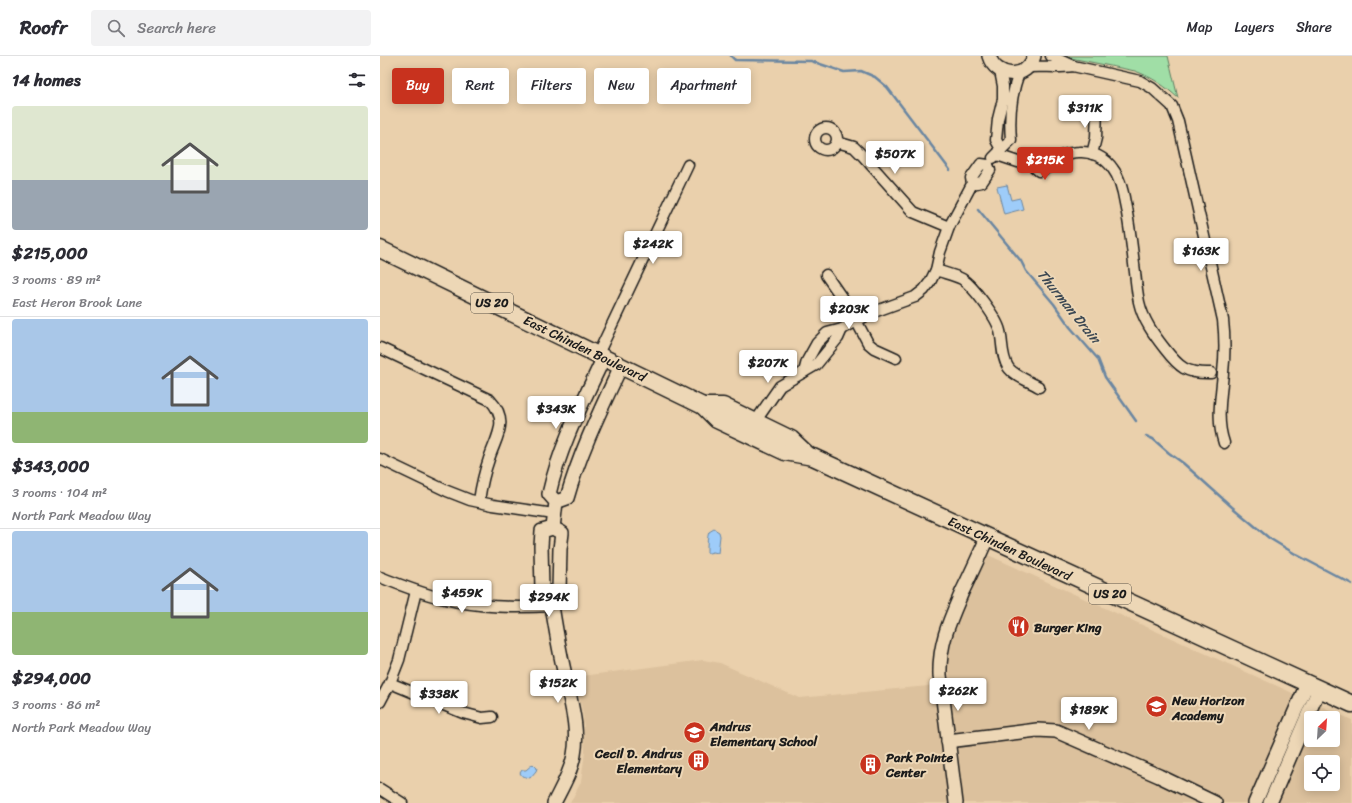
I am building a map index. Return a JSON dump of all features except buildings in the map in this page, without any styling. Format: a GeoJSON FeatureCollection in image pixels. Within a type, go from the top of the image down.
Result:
{"type":"FeatureCollection","features":[{"type":"Feature","properties":{"kind":"main road","name":"East Chinden Boulevard"},"geometry":{"type":"LineString","coordinates":[[380,249],[703,406],[717,420],[785,452],[809,456],[1313,687]]}},
{"type":"Feature","properties":{"kind":"main road","name":"East Chinden Boulevard"},"geometry":{"type":"LineString","coordinates":[[703,406],[723,406],[792,439],[809,456]]}},
{"type":"Feature","properties":{"kind":"main road","name":"US 20"},"geometry":{"type":"LineString","coordinates":[[1313,687],[1352,704]]}},
{"type":"Feature","properties":{"kind":"street"},"geometry":{"type":"LineString","coordinates":[[988,56],[994,67],[1008,74],[1027,65],[1061,67],[1074,66]]}},
{"type":"Feature","properties":{"kind":"street"},"geometry":{"type":"LineString","coordinates":[[1051,56],[1074,66],[1140,81],[1152,88],[1172,106],[1178,121],[1223,320],[1225,341],[1219,417],[1220,432],[1224,444]]}},
{"type":"Feature","properties":{"kind":"street"},"geometry":{"type":"LineString","coordinates":[[756,422],[780,386],[804,372],[807,361],[817,343],[827,333],[842,328],[871,313],[915,296],[924,290],[936,270],[940,252],[949,226],[972,184],[971,178],[981,164],[988,165],[1011,140],[1010,129],[1014,87],[1027,65]]}},
{"type":"Feature","properties":{"kind":"street"},"geometry":{"type":"LineString","coordinates":[[1000,71],[1003,86],[1003,99],[997,127],[996,140],[999,152],[1018,162],[1031,164],[1036,158],[1046,156],[1053,159],[1078,152],[1092,154],[1102,158],[1113,168],[1123,192],[1130,225],[1139,302],[1144,318],[1152,332],[1177,364],[1187,370],[1200,373],[1211,373]]}},
{"type":"Feature","properties":{"kind":"street"},"geometry":{"type":"LineString","coordinates":[[1092,154],[1096,138],[1097,107]]}},
{"type":"Feature","properties":{"kind":"street"},"geometry":{"type":"LineString","coordinates":[[997,127],[1010,129]]}},
{"type":"Feature","properties":{"kind":"street"},"geometry":{"type":"LineString","coordinates":[[836,142],[854,147],[913,212],[949,226]]}},
{"type":"Feature","properties":{"kind":"street"},"geometry":{"type":"LineString","coordinates":[[553,528],[555,508],[549,494],[558,460],[601,356],[688,165]]}},
{"type":"Feature","properties":{"kind":"street"},"geometry":{"type":"LineString","coordinates":[[936,270],[960,278],[972,288],[997,323],[1000,332],[1002,352],[1008,366],[1014,373],[1039,387]]}},
{"type":"Feature","properties":{"kind":"street"},"geometry":{"type":"LineString","coordinates":[[826,275],[857,321],[868,343],[874,348],[896,358]]}},
{"type":"Feature","properties":{"kind":"street"},"geometry":{"type":"LineString","coordinates":[[380,348],[490,400],[497,407],[501,426],[489,459],[482,483],[479,501]]}},
{"type":"Feature","properties":{"kind":"street"},"geometry":{"type":"LineString","coordinates":[[380,459],[447,491],[466,498],[493,505],[555,508],[567,498],[588,438],[622,366]]}},
{"type":"Feature","properties":{"kind":"street"},"geometry":{"type":"LineString","coordinates":[[552,606],[559,590],[562,533],[553,528],[542,531],[542,590],[552,606],[556,636],[574,716],[576,735],[572,764],[554,803]]}},
{"type":"Feature","properties":{"kind":"street"},"geometry":{"type":"LineString","coordinates":[[956,803],[940,675],[941,655],[943,641],[950,620],[987,538]]}},
{"type":"Feature","properties":{"kind":"street"},"geometry":{"type":"LineString","coordinates":[[380,577],[416,591],[445,599],[492,607],[516,608],[552,606]]}},
{"type":"Feature","properties":{"kind":"street"},"geometry":{"type":"LineString","coordinates":[[380,702],[399,660],[416,591]]}},
{"type":"Feature","properties":{"kind":"street"},"geometry":{"type":"LineString","coordinates":[[390,682],[463,713],[482,718],[492,717]]}},
{"type":"Feature","properties":{"kind":"street"},"geometry":{"type":"LineString","coordinates":[[1255,803],[1313,687]]}},
{"type":"Feature","properties":{"kind":"street"},"geometry":{"type":"LineString","coordinates":[[1270,803],[1313,687]]}},
{"type":"Feature","properties":{"kind":"street"},"geometry":{"type":"LineString","coordinates":[[948,740],[1037,730],[1056,731],[1159,776],[1215,803]]}},
{"type":"Feature","properties":{"kind":"street"},"geometry":{"type":"LineString","coordinates":[[380,789],[402,803]]}},
{"type":"Feature","properties":{"kind":"shaded area"},"geometry":{"type":"Polygon","coordinates":[[[988,555],[1332,711],[1304,711],[1304,747],[1340,747],[1340,715],[1352,720],[1352,803],[570,803],[581,782],[585,752],[583,715],[575,677],[703,660],[720,663],[799,698],[950,684],[948,663],[952,630],[988,555]]]}},
{"type":"Feature","properties":{"kind":"green space"},"geometry":{"type":"Polygon","coordinates":[[[1061,56],[1168,56],[1178,98],[1158,82],[1135,71],[1061,56]]]}},
{"type":"Feature","properties":{"kind":"water"},"geometry":{"type":"Polygon","coordinates":[[[1007,185],[1011,200],[1020,198],[1023,209],[1004,214],[997,187],[1007,185]]]}},
{"type":"Feature","properties":{"kind":"water"},"geometry":{"type":"Polygon","coordinates":[[[714,529],[719,532],[720,536],[718,553],[707,553],[708,534],[714,529]]]}},
{"type":"Feature","properties":{"kind":"water"},"geometry":{"type":"Polygon","coordinates":[[[533,764],[537,768],[530,778],[522,776],[520,773],[522,770],[526,770],[533,764]]]}},
{"type":"Feature","properties":{"kind":"waterway","name":"Thurman Drain"},"geometry":{"type":"LineString","coordinates":[[731,56],[735,60],[811,61],[844,72],[861,71],[875,77],[887,87],[950,170]]}},
{"type":"Feature","properties":{"kind":"waterway","name":"Thurman Drain"},"geometry":{"type":"LineString","coordinates":[[978,209],[1021,261],[1026,271],[1054,304],[1070,327],[1098,359],[1105,377],[1136,421]]}},
{"type":"Feature","properties":{"kind":"waterway","name":"Thurman Drain"},"geometry":{"type":"LineString","coordinates":[[1146,436],[1153,439],[1183,463],[1269,538],[1297,555],[1352,584]]}},
{"type":"Feature","properties":{"kind":"place","name":"Burger King"},"geometry":{"type":"Point","coordinates":[1018,627]}},
{"type":"Feature","properties":{"kind":"place","name":"New Horizon Academy"},"geometry":{"type":"Point","coordinates":[1157,707]}},
{"type":"Feature","properties":{"kind":"place","name":"Andrus Elementary School"},"geometry":{"type":"Point","coordinates":[694,733]}},
{"type":"Feature","properties":{"kind":"place","name":"Cecil D. Andrus Elementary"},"geometry":{"type":"Point","coordinates":[698,760]}},
{"type":"Feature","properties":{"kind":"place","name":"Park Pointe Center"},"geometry":{"type":"Point","coordinates":[870,764]}}]}
